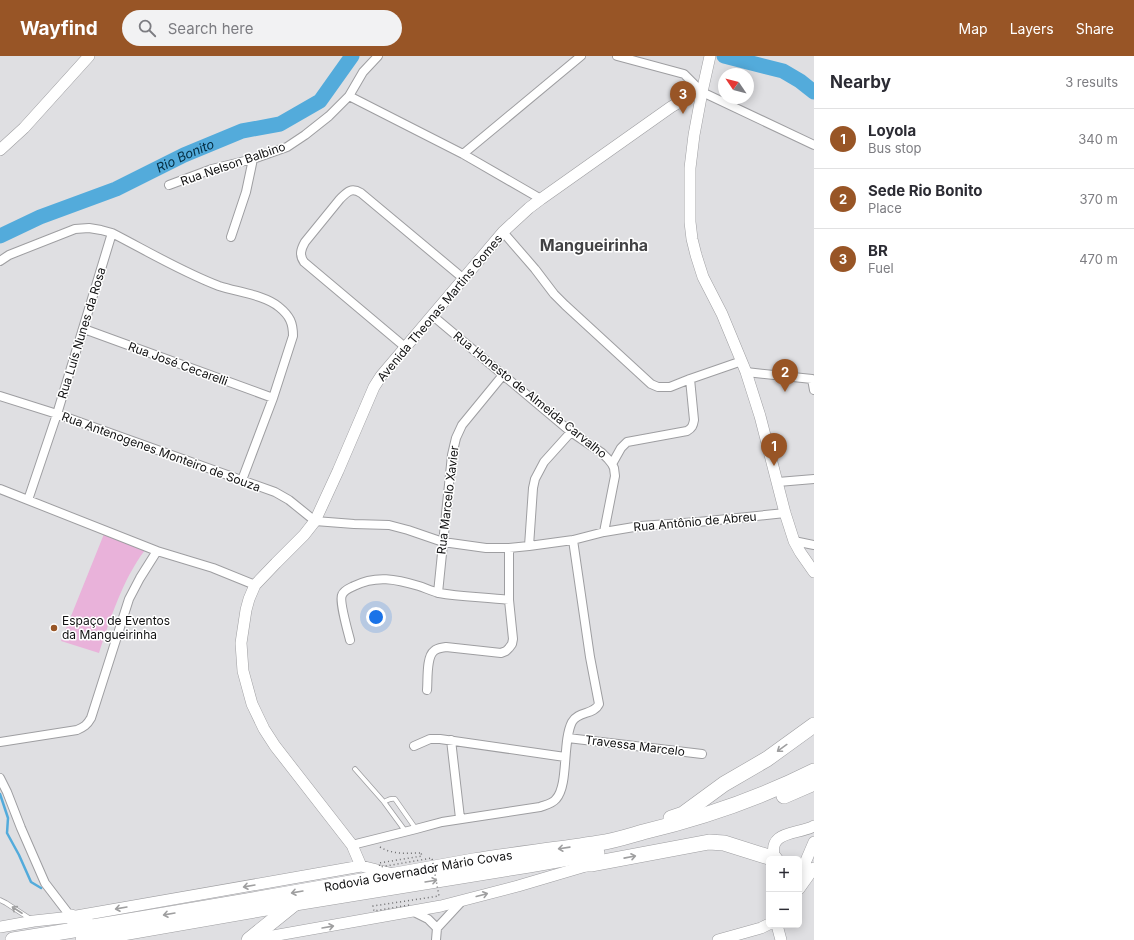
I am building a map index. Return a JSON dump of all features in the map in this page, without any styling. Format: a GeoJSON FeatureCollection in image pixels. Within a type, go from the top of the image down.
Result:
{"type":"FeatureCollection","features":[{"type":"Feature","properties":{"kind":"highway"},"geometry":{"type":"LineString","coordinates":[[601,843],[683,814],[724,784],[766,759],[814,725]]}},
{"type":"Feature","properties":{"kind":"highway","name":"Rodovia Governador Mário Covas"},"geometry":{"type":"LineString","coordinates":[[13,940],[485,859],[601,843],[677,824],[719,811],[769,792],[814,771]]}},
{"type":"Feature","properties":{"kind":"highway","name":"Rodovia Governador Mário Covas"},"geometry":{"type":"LineString","coordinates":[[83,940],[603,852],[682,833],[722,820],[759,807],[814,783]]}},
{"type":"Feature","properties":{"kind":"highway"},"geometry":{"type":"LineString","coordinates":[[529,865],[592,864],[709,842],[724,843],[766,856]]}},
{"type":"Feature","properties":{"kind":"highway"},"geometry":{"type":"LineString","coordinates":[[249,940],[295,903]]}},
{"type":"Feature","properties":{"kind":"highway"},"geometry":{"type":"LineString","coordinates":[[71,917],[91,927]]}},
{"type":"Feature","properties":{"kind":"highway"},"geometry":{"type":"LineString","coordinates":[[118,940],[135,931]]}},
{"type":"Feature","properties":{"kind":"street"},"geometry":{"type":"LineString","coordinates":[[0,150],[24,128],[89,56]]}},
{"type":"Feature","properties":{"kind":"street","name":"Rua Nelson Balbino"},"geometry":{"type":"LineString","coordinates":[[169,185],[212,169],[253,159],[287,147],[329,116],[349,96],[363,72],[378,56]]}},
{"type":"Feature","properties":{"kind":"street"},"geometry":{"type":"LineString","coordinates":[[463,154],[580,56]]}},
{"type":"Feature","properties":{"kind":"street"},"geometry":{"type":"LineString","coordinates":[[617,56],[684,74],[702,92],[814,145]]}},
{"type":"Feature","properties":{"kind":"street"},"geometry":{"type":"LineString","coordinates":[[709,61],[694,135],[690,168],[692,239],[703,277],[722,314],[746,372],[760,416],[785,513],[794,541],[814,572]]}},
{"type":"Feature","properties":{"kind":"street","name":"Avenida Theonas Martins Gomes"},"geometry":{"type":"LineString","coordinates":[[361,866],[352,845],[275,746],[264,729],[252,704],[244,672],[241,643],[249,599],[256,585],[304,535],[315,521],[374,388],[381,376],[503,232],[529,208],[671,107],[690,96],[702,92]]}},
{"type":"Feature","properties":{"kind":"street"},"geometry":{"type":"LineString","coordinates":[[349,96],[463,154],[542,199]]}},
{"type":"Feature","properties":{"kind":"street"},"geometry":{"type":"LineString","coordinates":[[231,237],[246,192],[253,159]]}},
{"type":"Feature","properties":{"kind":"street"},"geometry":{"type":"LineString","coordinates":[[405,347],[301,258],[302,249],[305,242],[340,199],[348,191],[356,190],[464,279]]}},
{"type":"Feature","properties":{"kind":"street"},"geometry":{"type":"LineString","coordinates":[[0,261],[9,254],[75,229],[89,228],[112,233],[192,274],[220,286],[263,298],[279,306],[288,316],[293,326],[294,336],[273,398],[242,480]]}},
{"type":"Feature","properties":{"kind":"street"},"geometry":{"type":"LineString","coordinates":[[503,232],[535,269],[554,294],[651,384],[658,387],[670,387],[742,361]]}},
{"type":"Feature","properties":{"kind":"street","name":"Rua Luís Nunes da Rosa"},"geometry":{"type":"LineString","coordinates":[[28,500],[84,329],[112,233]]}},
{"type":"Feature","properties":{"kind":"street","name":"Rua Honesto de Almeida Carvalho"},"geometry":{"type":"LineString","coordinates":[[433,316],[571,432],[602,453],[612,464],[614,468],[615,482],[604,532]]}},
{"type":"Feature","properties":{"kind":"street","name":"Rua José Cecarelli"},"geometry":{"type":"LineString","coordinates":[[84,329],[273,398]]}},
{"type":"Feature","properties":{"kind":"street"},"geometry":{"type":"LineString","coordinates":[[746,372],[813,379],[814,390]]}},
{"type":"Feature","properties":{"kind":"street","name":"Rua Marcelo Xavier"},"geometry":{"type":"LineString","coordinates":[[438,593],[452,455],[456,438],[462,425],[503,374]]}},
{"type":"Feature","properties":{"kind":"street"},"geometry":{"type":"LineString","coordinates":[[612,464],[621,448],[627,442],[691,429],[694,420],[690,379]]}},
{"type":"Feature","properties":{"kind":"street","name":"Rua Antenogenes Monteiro de Souza"},"geometry":{"type":"LineString","coordinates":[[0,396],[57,414],[242,480],[282,496],[315,521]]}},
{"type":"Feature","properties":{"kind":"street"},"geometry":{"type":"LineString","coordinates":[[529,546],[535,479],[544,462],[571,432]]}},
{"type":"Feature","properties":{"kind":"street"},"geometry":{"type":"LineString","coordinates":[[778,482],[814,479]]}},
{"type":"Feature","properties":{"kind":"street"},"geometry":{"type":"LineString","coordinates":[[0,489],[157,551],[213,568],[256,585]]}},
{"type":"Feature","properties":{"kind":"street","name":"Rua Antônio de Abreu"},"geometry":{"type":"LineString","coordinates":[[315,521],[389,525],[443,542],[486,548],[509,548],[573,540],[604,532],[640,526],[785,513]]}},
{"type":"Feature","properties":{"kind":"street"},"geometry":{"type":"LineString","coordinates":[[352,845],[460,818],[540,807],[557,799],[562,788],[565,757],[571,723],[573,719],[578,716],[598,708],[599,704],[590,657],[573,540]]}},
{"type":"Feature","properties":{"kind":"street"},"geometry":{"type":"LineString","coordinates":[[794,541],[814,545]]}},
{"type":"Feature","properties":{"kind":"street"},"geometry":{"type":"LineString","coordinates":[[427,690],[429,657],[433,651],[438,648],[446,647],[502,653],[512,644],[513,632],[509,600],[509,548]]}},
{"type":"Feature","properties":{"kind":"street"},"geometry":{"type":"LineString","coordinates":[[0,742],[77,730],[88,724],[129,599],[157,551]]}},
{"type":"Feature","properties":{"kind":"street"},"geometry":{"type":"LineString","coordinates":[[350,640],[341,598],[346,590],[368,580],[378,578],[393,580],[408,583],[438,593],[509,600]]}},
{"type":"Feature","properties":{"kind":"street","name":"Travessa Marcelo"},"geometry":{"type":"LineString","coordinates":[[568,738],[702,754]]}},
{"type":"Feature","properties":{"kind":"street"},"geometry":{"type":"LineString","coordinates":[[414,746],[430,739],[451,740],[565,757]]}},
{"type":"Feature","properties":{"kind":"street"},"geometry":{"type":"LineString","coordinates":[[451,740],[460,818]]}},
{"type":"Feature","properties":{"kind":"street"},"geometry":{"type":"LineString","coordinates":[[0,778],[45,883],[71,917]]}},
{"type":"Feature","properties":{"kind":"street"},"geometry":{"type":"LineString","coordinates":[[774,856],[775,843],[784,834],[807,830],[814,826]]}},
{"type":"Feature","properties":{"kind":"street"},"geometry":{"type":"LineString","coordinates":[[802,880],[814,842]]}},
{"type":"Feature","properties":{"kind":"street"},"geometry":{"type":"LineString","coordinates":[[249,940],[411,908],[441,906],[518,886],[592,864]]}},
{"type":"Feature","properties":{"kind":"street"},"geometry":{"type":"LineString","coordinates":[[0,927],[71,917],[361,866],[398,875]]}},
{"type":"Feature","properties":{"kind":"street"},"geometry":{"type":"LineString","coordinates":[[436,940],[437,928],[462,900]]}},
{"type":"Feature","properties":{"kind":"street"},"geometry":{"type":"LineString","coordinates":[[411,908],[428,919],[437,928]]}},
{"type":"Feature","properties":{"kind":"street"},"geometry":{"type":"LineString","coordinates":[[718,940],[766,926]]}},
{"type":"Feature","properties":{"kind":"street"},"geometry":{"type":"LineString","coordinates":[[778,928],[781,940]]}},
{"type":"Feature","properties":{"kind":"lane"},"geometry":{"type":"LineString","coordinates":[[355,768],[384,802],[406,832]]}},
{"type":"Feature","properties":{"kind":"lane"},"geometry":{"type":"LineString","coordinates":[[384,802],[392,798],[395,799],[416,830]]}},
{"type":"Feature","properties":{"kind":"lane"},"geometry":{"type":"LineString","coordinates":[[0,900],[34,921]]}},
{"type":"Feature","properties":{"kind":"path"},"geometry":{"type":"LineString","coordinates":[[373,840],[385,850],[398,853],[421,853],[422,856],[379,863],[380,867],[432,858],[439,896],[373,906],[374,911],[411,908]]}},
{"type":"Feature","properties":{"kind":"shaded area"},"geometry":{"type":"Polygon","coordinates":[[[104,534],[145,550],[124,587],[99,653],[61,641],[104,534]]]}},
{"type":"Feature","properties":{"kind":"waterway","name":"Rio Bonito"},"geometry":{"type":"LineString","coordinates":[[0,236],[40,217],[116,189],[184,155],[242,131],[280,124],[320,101],[352,56]]}},
{"type":"Feature","properties":{"kind":"waterway"},"geometry":{"type":"LineString","coordinates":[[724,56],[783,71],[800,81],[814,92]]}},
{"type":"Feature","properties":{"kind":"waterway"},"geometry":{"type":"LineString","coordinates":[[0,794],[8,818],[7,833],[31,882],[41,888]]}},
{"type":"Feature","properties":{"kind":"place","name":"BR"},"geometry":{"type":"Point","coordinates":[683,114]}},
{"type":"Feature","properties":{"kind":"place","name":"Sede Rio Bonito"},"geometry":{"type":"Point","coordinates":[785,392]}},
{"type":"Feature","properties":{"kind":"place","name":"Loyola"},"geometry":{"type":"Point","coordinates":[774,466]}},
{"type":"Feature","properties":{"kind":"place","name":"Espaço de Eventos da Mangueirinha"},"geometry":{"type":"Point","coordinates":[54,628]}},
{"type":"Feature","properties":{"kind":"district","name":"Mangueirinha"},"geometry":{"type":"Point","coordinates":[594,245]}}]}
